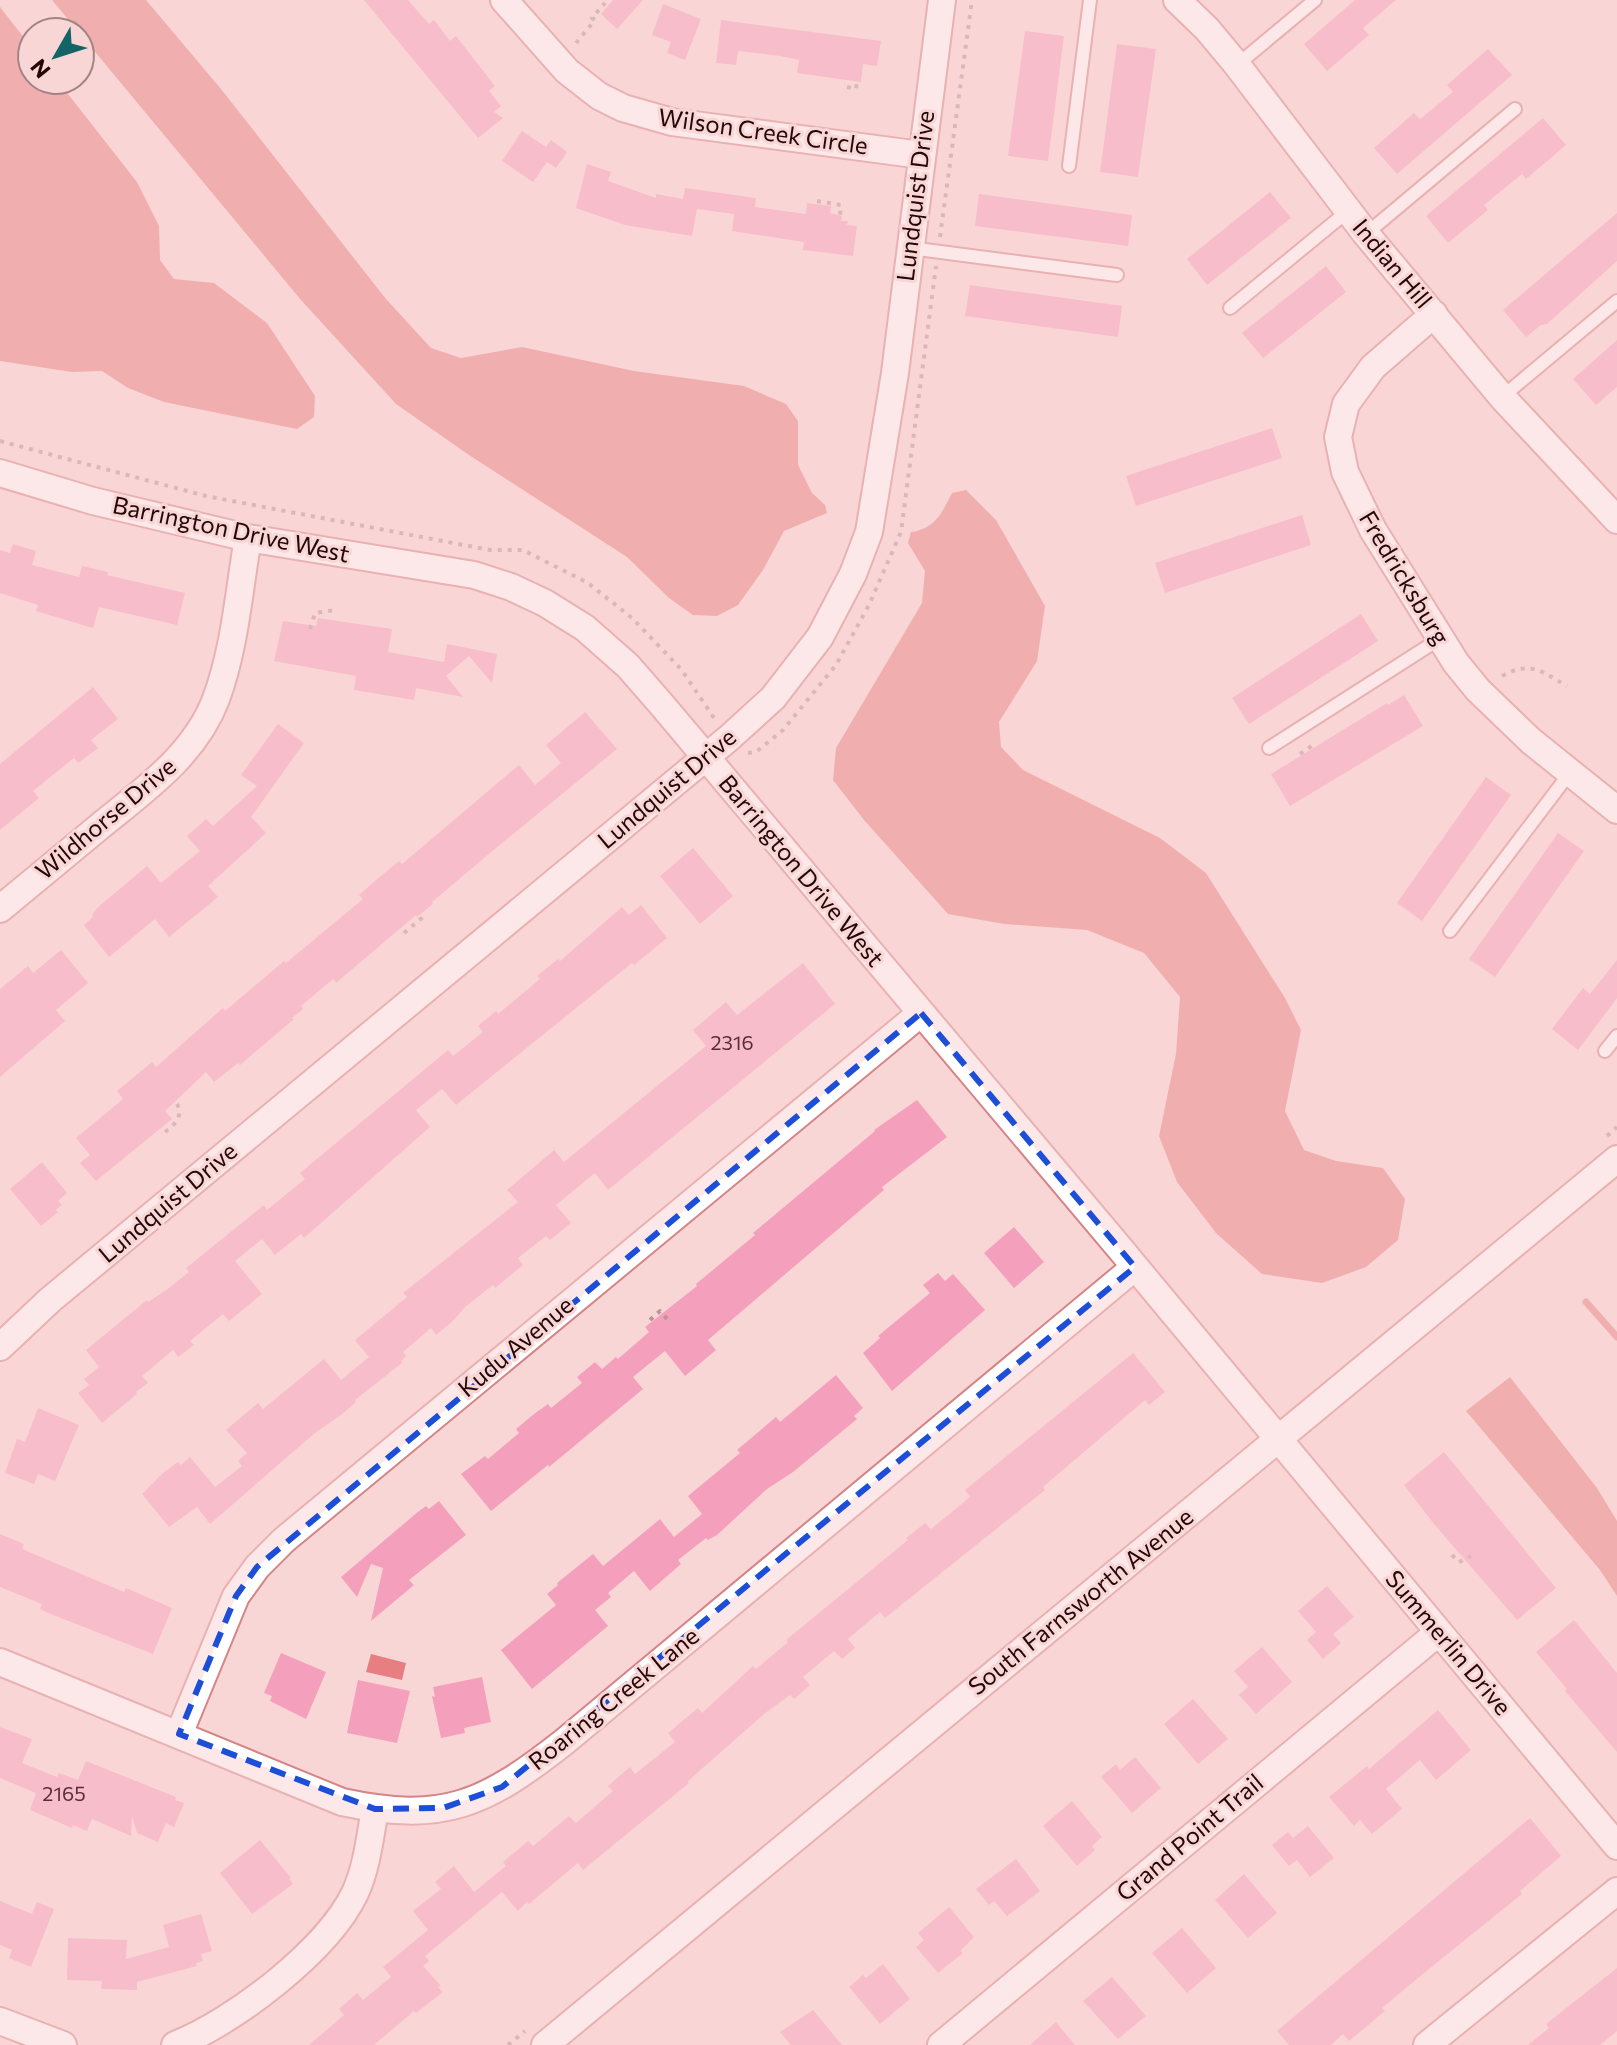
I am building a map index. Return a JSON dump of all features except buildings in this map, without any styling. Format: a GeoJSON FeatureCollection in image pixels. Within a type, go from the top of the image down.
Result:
{"type":"FeatureCollection","features":[{"type":"Feature","properties":{"kind":"street","name":"Wilson Creek Circle"},"geometry":{"type":"LineString","coordinates":[[504,0],[567,71],[623,108],[672,122],[921,155]]}},
{"type":"Feature","properties":{"kind":"street","name":"Lundquist Drive"},"geometry":{"type":"LineString","coordinates":[[0,1347],[50,1300],[706,758],[773,698],[820,637],[853,574],[869,532],[882,465],[942,0]]}},
{"type":"Feature","properties":{"kind":"street","name":"Indian Hill"},"geometry":{"type":"LineString","coordinates":[[1177,0],[1237,65],[1366,234],[1502,397],[1617,520]]}},
{"type":"Feature","properties":{"kind":"street","name":"Fredricksburg"},"geometry":{"type":"LineString","coordinates":[[1434,314],[1373,367],[1356,387],[1346,404],[1338,437],[1340,456],[1355,496],[1441,638],[1478,690],[1514,727],[1569,774],[1616,808]]}},
{"type":"Feature","properties":{"kind":"street","name":"Barrington Drive West"},"geometry":{"type":"LineString","coordinates":[[0,473],[93,501],[248,538],[474,575],[511,587],[545,603],[585,628],[628,666],[1279,1439]]}},
{"type":"Feature","properties":{"kind":"street","name":"Wildhorse Drive"},"geometry":{"type":"LineString","coordinates":[[0,909],[148,786],[177,760],[200,730],[216,700],[226,661],[248,538]]}},
{"type":"Feature","properties":{"kind":"street","name":"Kudu Avenue"},"geometry":{"type":"LineString","coordinates":[[179,1734],[236,1596],[257,1567],[284,1540],[921,1013]]}},
{"type":"Feature","properties":{"kind":"street","name":"South Farnsworth Avenue"},"geometry":{"type":"LineString","coordinates":[[545,2045],[1617,1159]]}},
{"type":"Feature","properties":{"kind":"street","name":"Roaring Creek Lane"},"geometry":{"type":"LineString","coordinates":[[0,1662],[342,1802],[405,1811],[443,1808],[475,1801],[531,1768],[1135,1267]]}},
{"type":"Feature","properties":{"kind":"street","name":"Summerlin Drive"},"geometry":{"type":"LineString","coordinates":[[1279,1439],[1617,1846]]}},
{"type":"Feature","properties":{"kind":"street","name":"Grand Point Trail"},"geometry":{"type":"LineString","coordinates":[[941,2045],[1439,1632]]}},
{"type":"Feature","properties":{"kind":"street"},"geometry":{"type":"LineString","coordinates":[[175,2045],[195,2037],[249,2003],[314,1949],[328,1933],[356,1891],[375,1809]]}},
{"type":"Feature","properties":{"kind":"street"},"geometry":{"type":"LineString","coordinates":[[1427,2045],[1617,1891]]}},
{"type":"Feature","properties":{"kind":"street"},"geometry":{"type":"LineString","coordinates":[[0,2021],[63,2045]]}},
{"type":"Feature","properties":{"kind":"lane"},"geometry":{"type":"LineString","coordinates":[[1069,166],[1090,0]]}},
{"type":"Feature","properties":{"kind":"lane"},"geometry":{"type":"LineString","coordinates":[[1237,65],[1315,0]]}},
{"type":"Feature","properties":{"kind":"lane"},"geometry":{"type":"LineString","coordinates":[[1366,234],[1515,109]]}},
{"type":"Feature","properties":{"kind":"lane"},"geometry":{"type":"LineString","coordinates":[[1230,308],[1348,211]]}},
{"type":"Feature","properties":{"kind":"lane"},"geometry":{"type":"LineString","coordinates":[[910,248],[1117,275]]}},
{"type":"Feature","properties":{"kind":"lane"},"geometry":{"type":"LineString","coordinates":[[1502,397],[1617,301]]}},
{"type":"Feature","properties":{"kind":"lane"},"geometry":{"type":"LineString","coordinates":[[1269,748],[1441,638]]}},
{"type":"Feature","properties":{"kind":"lane"},"geometry":{"type":"LineString","coordinates":[[1450,931],[1569,774]]}},
{"type":"Feature","properties":{"kind":"lane"},"geometry":{"type":"LineString","coordinates":[[1605,1051],[1617,1036]]}},
{"type":"Feature","properties":{"kind":"path"},"geometry":{"type":"LineString","coordinates":[[576,43],[605,3]]}},
{"type":"Feature","properties":{"kind":"path"},"geometry":{"type":"LineString","coordinates":[[847,87],[856,89],[857,82]]}},
{"type":"Feature","properties":{"kind":"path"},"geometry":{"type":"LineString","coordinates":[[817,201],[841,205],[840,215]]}},
{"type":"Feature","properties":{"kind":"path"},"geometry":{"type":"LineString","coordinates":[[0,441],[206,496],[490,550],[523,550],[588,583],[632,618],[681,669],[718,724]]}},
{"type":"Feature","properties":{"kind":"path"},"geometry":{"type":"LineString","coordinates":[[310,629],[315,613],[335,610]]}},
{"type":"Feature","properties":{"kind":"path"},"geometry":{"type":"LineString","coordinates":[[1502,676],[1526,667],[1539,670],[1567,686]]}},
{"type":"Feature","properties":{"kind":"path"},"geometry":{"type":"LineString","coordinates":[[1300,754],[1313,745]]}},
{"type":"Feature","properties":{"kind":"path"},"geometry":{"type":"LineString","coordinates":[[404,933],[423,917],[421,915]]}},
{"type":"Feature","properties":{"kind":"path"},"geometry":{"type":"LineString","coordinates":[[165,1132],[175,1125],[179,1117],[176,1102]]}},
{"type":"Feature","properties":{"kind":"path"},"geometry":{"type":"LineString","coordinates":[[650,1320],[660,1311],[668,1320]]}},
{"type":"Feature","properties":{"kind":"path"},"geometry":{"type":"LineString","coordinates":[[1452,1555],[1459,1562],[1471,1556]]}},
{"type":"Feature","properties":{"kind":"highlighted area"},"geometry":{"type":"Polygon","coordinates":[[[921,1013],[1135,1267],[502,1787],[443,1808],[375,1809],[179,1734],[236,1596],[257,1567],[921,1013]]]}},
{"type":"Feature","properties":{"kind":"shaded area"},"geometry":{"type":"Polygon","coordinates":[[[52,0],[146,0],[221,89],[386,299],[431,348],[461,358],[522,347],[634,371],[744,386],[786,404],[798,421],[798,465],[812,493],[825,505],[827,513],[784,531],[763,570],[738,605],[717,616],[693,615],[669,598],[627,557],[396,404],[301,300],[96,53],[96,16],[65,16],[52,0]]]}},
{"type":"Feature","properties":{"kind":"shaded area"},"geometry":{"type":"Polygon","coordinates":[[[0,7],[16,28],[16,96],[70,96],[137,182],[159,226],[160,260],[174,279],[214,283],[267,323],[315,396],[314,417],[297,429],[164,402],[128,388],[102,371],[72,372],[0,361],[0,7]]]}},
{"type":"Feature","properties":{"kind":"shaded area"},"geometry":{"type":"Polygon","coordinates":[[[966,490],[996,520],[1045,606],[1037,661],[999,722],[1001,747],[1023,770],[1160,838],[1206,873],[1285,998],[1301,1030],[1285,1111],[1304,1150],[1336,1161],[1383,1168],[1405,1199],[1398,1240],[1366,1267],[1322,1283],[1262,1274],[1216,1233],[1177,1182],[1159,1136],[1176,1054],[1180,997],[1144,953],[1087,930],[1004,924],[948,914],[864,820],[833,780],[836,748],[922,603],[925,571],[908,543],[911,532],[932,523],[941,514],[952,493],[966,490]]]}},
{"type":"Feature","properties":{"kind":"shaded area"},"geometry":{"type":"Polygon","coordinates":[[[1510,1377],[1597,1488],[1617,1521],[1617,1596],[1600,1570],[1466,1411],[1510,1377]]]}},
{"type":"Feature","properties":{"kind":"shaded area"},"geometry":{"type":"Polygon","coordinates":[[[371,1654],[406,1663],[402,1680],[366,1672],[371,1654]]]}},
{"type":"Feature","properties":{"kind":"waterway"},"geometry":{"type":"LineString","coordinates":[[1586,1302],[1617,1337]]}}]}
